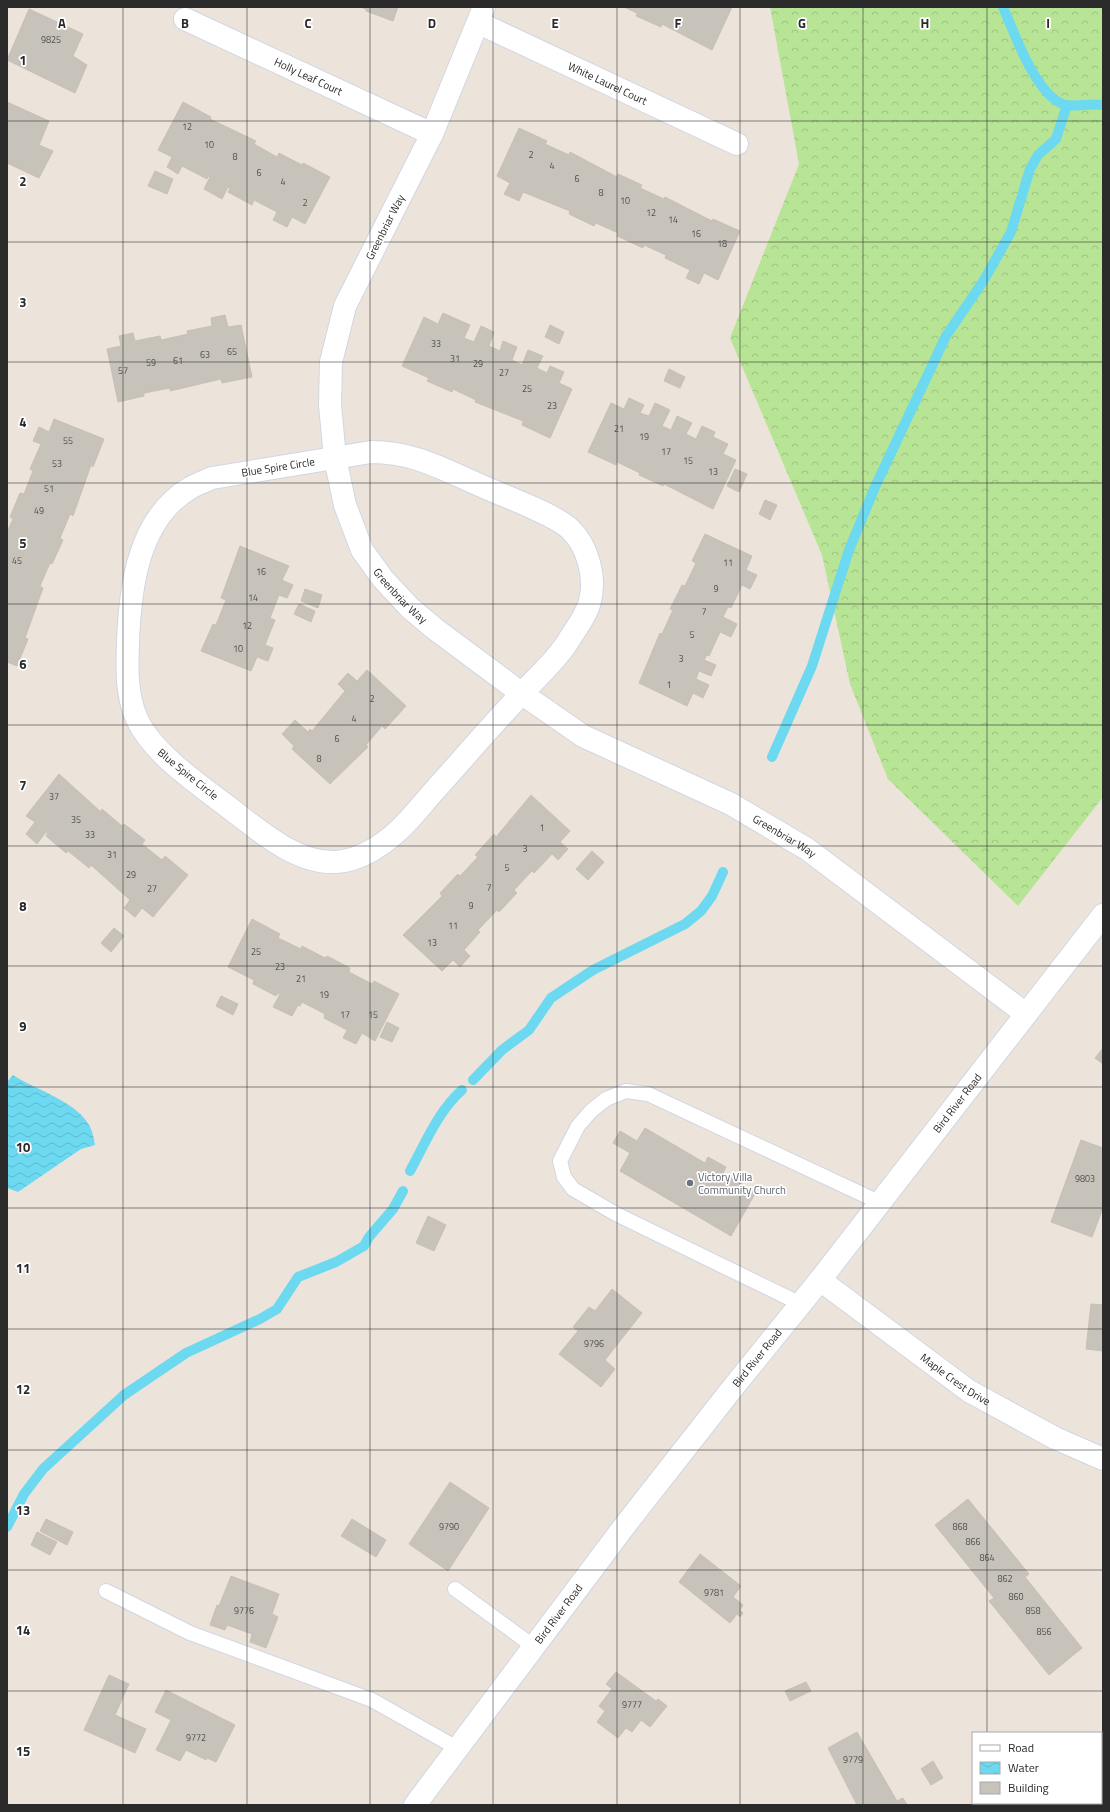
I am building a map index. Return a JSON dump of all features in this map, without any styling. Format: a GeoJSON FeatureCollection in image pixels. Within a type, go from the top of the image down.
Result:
{"type":"FeatureCollection","features":[{"type":"Feature","properties":{"kind":"street","name":"Greenbriar Way"},"geometry":{"type":"LineString","coordinates":[[481,15],[432,134],[345,306],[331,362],[330,405],[335,458],[344,505],[362,550],[383,579],[410,608],[435,630],[521,693],[583,736],[731,804],[807,849],[1026,1014]]}},
{"type":"Feature","properties":{"kind":"street","name":"White Laurel Court"},"geometry":{"type":"LineString","coordinates":[[481,15],[737,144]]}},
{"type":"Feature","properties":{"kind":"street","name":"Holly Leaf Court"},"geometry":{"type":"LineString","coordinates":[[185,19],[432,134]]}},
{"type":"Feature","properties":{"kind":"street"},"geometry":{"type":"LineString","coordinates":[[335,458],[371,452],[393,452],[422,459],[550,517],[570,529],[585,551],[592,577],[590,603],[560,654],[521,693]]}},
{"type":"Feature","properties":{"kind":"street","name":"Blue Spire Circle"},"geometry":{"type":"LineString","coordinates":[[335,458],[212,478],[189,489],[168,507],[150,532],[136,568],[129,608],[127,660],[129,694],[137,719],[153,746],[253,827],[278,843],[310,858],[336,862],[353,858],[375,849],[399,830],[521,693]]}},
{"type":"Feature","properties":{"kind":"street","name":"Bird River Road"},"geometry":{"type":"LineString","coordinates":[[415,1805],[533,1646],[727,1396],[881,1203],[1103,915]]}},
{"type":"Feature","properties":{"kind":"street","name":"Maple Crest Drive"},"geometry":{"type":"LineString","coordinates":[[820,1280],[969,1390],[1055,1438],[1103,1459]]}},
{"type":"Feature","properties":{"kind":"lane"},"geometry":{"type":"LineString","coordinates":[[801,1304],[616,1214],[573,1190],[564,1177],[560,1161],[578,1126],[606,1099],[626,1091],[648,1094],[881,1203]]}},
{"type":"Feature","properties":{"kind":"lane"},"geometry":{"type":"LineString","coordinates":[[455,1589],[533,1646]]}},
{"type":"Feature","properties":{"kind":"lane"},"geometry":{"type":"LineString","coordinates":[[106,1591],[190,1634],[372,1700],[457,1748]]}},
{"type":"Feature","properties":{"kind":"green space"},"geometry":{"type":"Polygon","coordinates":[[[770,7],[1103,7],[1103,797],[1018,906],[888,779],[850,684],[822,555],[730,338],[799,164],[770,7]]]}},
{"type":"Feature","properties":{"kind":"water"},"geometry":{"type":"Polygon","coordinates":[[[13,1075],[77,1111],[91,1129],[95,1145],[81,1149],[18,1192],[7,1188],[7,1082],[13,1075]]]}},
{"type":"Feature","properties":{"kind":"building"},"geometry":{"type":"Polygon","coordinates":[[[360,7],[398,7],[393,21],[366,11],[366,9],[360,7]]]}},
{"type":"Feature","properties":{"kind":"building"},"geometry":{"type":"Polygon","coordinates":[[[624,7],[732,7],[712,50],[662,24],[661,27],[636,16],[637,13],[624,7]]]}},
{"type":"Feature","properties":{"kind":"building"},"geometry":{"type":"Polygon","coordinates":[[[29,9],[83,34],[73,56],[87,65],[75,93],[7,60],[29,9]]]}},
{"type":"Feature","properties":{"kind":"building"},"geometry":{"type":"Polygon","coordinates":[[[7,102],[49,121],[39,145],[53,151],[39,178],[7,163],[7,102]]]}},
{"type":"Feature","properties":{"kind":"building"},"geometry":{"type":"Polygon","coordinates":[[[183,102],[211,117],[210,119],[256,141],[254,144],[277,157],[279,153],[330,177],[305,224],[292,217],[287,227],[273,220],[277,212],[254,200],[252,205],[228,192],[230,189],[228,187],[222,199],[204,189],[210,177],[208,176],[207,179],[182,166],[178,174],[167,167],[172,157],[158,150],[183,102]]]}},
{"type":"Feature","properties":{"kind":"building"},"geometry":{"type":"Polygon","coordinates":[[[519,128],[547,141],[545,144],[569,155],[570,152],[617,177],[618,174],[642,185],[640,188],[664,199],[665,197],[712,221],[713,219],[740,231],[718,280],[704,273],[699,284],[686,278],[690,270],[665,258],[666,255],[644,245],[643,248],[617,236],[618,233],[596,223],[594,226],[569,214],[570,211],[523,192],[519,201],[504,194],[510,183],[497,176],[519,128]]]}},
{"type":"Feature","properties":{"kind":"building"},"geometry":{"type":"Polygon","coordinates":[[[155,171],[173,179],[167,194],[148,186],[155,171]]]}},
{"type":"Feature","properties":{"kind":"building"},"geometry":{"type":"Polygon","coordinates":[[[443,313],[470,325],[464,338],[474,342],[481,326],[494,332],[489,346],[500,351],[503,341],[517,347],[512,360],[522,365],[528,350],[543,356],[537,368],[547,373],[550,366],[564,372],[559,383],[572,389],[550,438],[522,425],[523,421],[475,402],[476,400],[453,389],[452,392],[427,381],[429,378],[402,366],[424,317],[438,324],[443,313]]]}},
{"type":"Feature","properties":{"kind":"building"},"geometry":{"type":"Polygon","coordinates":[[[225,315],[228,327],[241,325],[252,377],[222,383],[221,379],[170,391],[170,388],[144,393],[144,396],[118,402],[107,349],[121,346],[119,336],[133,333],[135,341],[160,336],[161,340],[188,334],[187,331],[212,326],[211,318],[225,315]]]}},
{"type":"Feature","properties":{"kind":"building"},"geometry":{"type":"Polygon","coordinates":[[[550,325],[564,332],[559,344],[545,337],[550,325]]]}},
{"type":"Feature","properties":{"kind":"building"},"geometry":{"type":"Polygon","coordinates":[[[669,369],[685,377],[680,388],[664,381],[669,369]]]}},
{"type":"Feature","properties":{"kind":"building"},"geometry":{"type":"Polygon","coordinates":[[[629,398],[644,405],[640,413],[649,416],[655,403],[670,410],[662,426],[671,430],[677,416],[692,423],[686,434],[696,439],[702,426],[715,432],[713,437],[728,444],[723,454],[736,460],[713,509],[664,484],[663,486],[639,475],[640,473],[617,462],[616,465],[588,452],[611,403],[624,409],[629,398]]]}},
{"type":"Feature","properties":{"kind":"building"},"geometry":{"type":"Polygon","coordinates":[[[54,419],[104,439],[93,467],[91,465],[73,516],[70,514],[60,538],[63,540],[52,564],[50,563],[40,586],[43,588],[25,638],[28,639],[17,666],[7,662],[7,532],[13,519],[10,517],[20,493],[24,494],[33,471],[30,469],[41,444],[33,441],[39,427],[49,432],[54,419]]]}},
{"type":"Feature","properties":{"kind":"building"},"geometry":{"type":"Polygon","coordinates":[[[735,469],[747,474],[739,492],[727,486],[735,469]]]}},
{"type":"Feature","properties":{"kind":"building"},"geometry":{"type":"Polygon","coordinates":[[[765,500],[777,505],[770,520],[759,514],[765,500]]]}},
{"type":"Feature","properties":{"kind":"building"},"geometry":{"type":"Polygon","coordinates":[[[705,534],[752,556],[746,570],[757,575],[750,589],[742,585],[731,608],[728,607],[723,617],[737,624],[731,637],[720,632],[709,656],[707,655],[704,660],[716,665],[711,676],[699,671],[696,679],[709,685],[703,698],[693,693],[687,706],[639,683],[660,633],[662,634],[673,610],[670,609],[682,585],[685,586],[696,563],[692,561],[705,534]]]}},
{"type":"Feature","properties":{"kind":"building"},"geometry":{"type":"Polygon","coordinates":[[[240,546],[289,566],[282,580],[293,585],[287,598],[279,595],[270,618],[275,620],[265,645],[273,648],[268,661],[257,657],[251,671],[201,651],[213,624],[216,625],[226,600],[221,598],[240,546]]]}},
{"type":"Feature","properties":{"kind":"building"},"geometry":{"type":"Polygon","coordinates":[[[305,589],[322,595],[318,608],[301,601],[305,589]]]}},
{"type":"Feature","properties":{"kind":"building"},"geometry":{"type":"Polygon","coordinates":[[[299,604],[315,611],[311,622],[294,614],[299,604]]]}},
{"type":"Feature","properties":{"kind":"building"},"geometry":{"type":"Polygon","coordinates":[[[367,670],[406,706],[385,729],[382,726],[366,745],[368,747],[330,784],[292,749],[294,746],[282,734],[295,720],[308,732],[310,729],[312,731],[345,691],[338,684],[348,673],[357,681],[367,670]]]}},
{"type":"Feature","properties":{"kind":"building"},"geometry":{"type":"Polygon","coordinates":[[[59,774],[101,812],[102,809],[122,826],[124,824],[145,840],[142,844],[162,860],[165,856],[188,875],[153,917],[142,908],[135,917],[124,908],[130,900],[91,865],[89,868],[68,851],[66,853],[46,836],[48,833],[46,832],[37,844],[26,834],[35,822],[26,816],[59,774]]]}},
{"type":"Feature","properties":{"kind":"building"},"geometry":{"type":"Polygon","coordinates":[[[531,795],[570,831],[560,842],[568,849],[558,860],[552,854],[534,873],[532,871],[514,890],[517,893],[499,912],[497,910],[478,930],[480,932],[464,950],[470,956],[460,967],[453,960],[442,971],[403,935],[442,896],[440,893],[458,874],[460,876],[478,857],[475,855],[494,834],[496,837],[531,795]]]}},
{"type":"Feature","properties":{"kind":"building"},"geometry":{"type":"Polygon","coordinates":[[[592,851],[604,862],[588,880],[576,869],[592,851]]]}},
{"type":"Feature","properties":{"kind":"building"},"geometry":{"type":"Polygon","coordinates":[[[252,919],[280,934],[278,938],[301,949],[302,946],[325,958],[327,956],[350,968],[349,972],[372,984],[374,981],[399,994],[375,1041],[362,1033],[356,1044],[343,1038],[347,1030],[324,1018],[325,1014],[302,1002],[300,1006],[298,1005],[292,1016],[273,1007],[280,994],[278,993],[276,996],[253,984],[254,980],[228,967],[252,919]]]}},
{"type":"Feature","properties":{"kind":"building"},"geometry":{"type":"Polygon","coordinates":[[[114,928],[124,936],[111,952],[101,943],[114,928]]]}},
{"type":"Feature","properties":{"kind":"building"},"geometry":{"type":"Polygon","coordinates":[[[221,996],[238,1004],[233,1015],[216,1006],[221,996]]]}},
{"type":"Feature","properties":{"kind":"building"},"geometry":{"type":"Polygon","coordinates":[[[387,1022],[399,1028],[392,1042],[380,1037],[387,1022]]]}},
{"type":"Feature","properties":{"kind":"building"},"geometry":{"type":"Polygon","coordinates":[[[1103,1048],[1103,1064],[1095,1058],[1103,1048]]]}},
{"type":"Feature","properties":{"kind":"building","name":"Victory Villa Community Church"},"geometry":{"type":"Polygon","coordinates":[[[645,1128],[705,1163],[708,1157],[726,1167],[723,1173],[756,1192],[731,1236],[620,1171],[630,1153],[613,1143],[620,1131],[637,1141],[645,1128]]]}},
{"type":"Feature","properties":{"kind":"building"},"geometry":{"type":"Polygon","coordinates":[[[1081,1140],[1103,1148],[1103,1208],[1092,1237],[1051,1222],[1081,1140]]]}},
{"type":"Feature","properties":{"kind":"building"},"geometry":{"type":"Polygon","coordinates":[[[428,1216],[446,1225],[434,1251],[416,1243],[428,1216]]]}},
{"type":"Feature","properties":{"kind":"building"},"geometry":{"type":"Polygon","coordinates":[[[612,1289],[642,1313],[605,1360],[615,1369],[601,1387],[559,1354],[578,1331],[573,1327],[589,1307],[595,1311],[612,1289]]]}},
{"type":"Feature","properties":{"kind":"building"},"geometry":{"type":"Polygon","coordinates":[[[1091,1304],[1103,1305],[1103,1351],[1086,1349],[1091,1304]]]}},
{"type":"Feature","properties":{"kind":"building"},"geometry":{"type":"Polygon","coordinates":[[[450,1482],[489,1508],[448,1571],[409,1544],[450,1482]]]}},
{"type":"Feature","properties":{"kind":"building"},"geometry":{"type":"Polygon","coordinates":[[[968,1499],[1029,1574],[1025,1577],[1082,1648],[1049,1675],[989,1601],[994,1598],[935,1525],[968,1499]]]}},
{"type":"Feature","properties":{"kind":"building"},"geometry":{"type":"Polygon","coordinates":[[[46,1519],[73,1532],[67,1545],[40,1531],[46,1519]]]}},
{"type":"Feature","properties":{"kind":"building"},"geometry":{"type":"Polygon","coordinates":[[[352,1519],[386,1540],[376,1557],[341,1536],[352,1519]]]}},
{"type":"Feature","properties":{"kind":"building"},"geometry":{"type":"Polygon","coordinates":[[[37,1532],[57,1542],[50,1555],[31,1545],[37,1532]]]}},
{"type":"Feature","properties":{"kind":"building"},"geometry":{"type":"Polygon","coordinates":[[[700,1554],[741,1586],[733,1597],[743,1605],[740,1610],[743,1613],[740,1617],[737,1614],[730,1623],[679,1582],[700,1554]]]}},
{"type":"Feature","properties":{"kind":"building"},"geometry":{"type":"Polygon","coordinates":[[[231,1576],[279,1594],[272,1614],[278,1617],[266,1648],[250,1642],[252,1634],[227,1625],[225,1630],[210,1625],[217,1605],[219,1606],[231,1576]]]}},
{"type":"Feature","properties":{"kind":"building"},"geometry":{"type":"Polygon","coordinates":[[[616,1672],[656,1701],[658,1699],[667,1706],[650,1727],[641,1720],[632,1732],[626,1728],[618,1738],[597,1722],[605,1711],[599,1706],[612,1689],[606,1684],[616,1672]]]}},
{"type":"Feature","properties":{"kind":"building"},"geometry":{"type":"Polygon","coordinates":[[[109,1675],[129,1684],[115,1715],[146,1729],[135,1753],[84,1730],[109,1675]]]}},
{"type":"Feature","properties":{"kind":"building"},"geometry":{"type":"Polygon","coordinates":[[[806,1682],[811,1691],[790,1701],[785,1691],[806,1682]]]}},
{"type":"Feature","properties":{"kind":"building"},"geometry":{"type":"Polygon","coordinates":[[[166,1690],[235,1725],[216,1762],[207,1758],[206,1760],[186,1750],[180,1761],[156,1750],[171,1720],[155,1712],[166,1690]]]}},
{"type":"Feature","properties":{"kind":"building"},"geometry":{"type":"Polygon","coordinates":[[[857,1732],[897,1801],[903,1798],[907,1805],[857,1805],[828,1748],[857,1732]]]}},
{"type":"Feature","properties":{"kind":"building"},"geometry":{"type":"Polygon","coordinates":[[[933,1761],[943,1778],[931,1785],[921,1769],[933,1761]]]}},
{"type":"Feature","properties":{"kind":"building"},"geometry":{"type":"Polygon","coordinates":[[[1102,1780],[1103,1805],[1092,1805],[1102,1804],[1102,1780]]]}},
{"type":"Feature","properties":{"kind":"waterway"},"geometry":{"type":"LineString","coordinates":[[1003,7],[1020,47],[1036,78],[1045,91],[1055,100],[1066,105],[1103,105]]}},
{"type":"Feature","properties":{"kind":"waterway"},"geometry":{"type":"LineString","coordinates":[[772,757],[812,666],[849,550],[875,487],[946,336],[984,280],[1011,232],[1030,169],[1038,155],[1056,139],[1067,105]]}},
{"type":"Feature","properties":{"kind":"waterway"},"geometry":{"type":"LineString","coordinates":[[473,1080],[502,1050],[529,1030],[551,998],[593,970],[685,924],[701,911],[712,896],[723,872]]}},
{"type":"Feature","properties":{"kind":"waterway"},"geometry":{"type":"LineString","coordinates":[[410,1171],[439,1118],[453,1098],[462,1090]]}},
{"type":"Feature","properties":{"kind":"waterway"},"geometry":{"type":"LineString","coordinates":[[7,1527],[24,1494],[43,1469],[124,1395],[186,1353],[260,1319],[277,1309],[298,1277],[336,1262],[364,1246],[369,1237],[393,1209],[403,1191]]}},
{"type":"Feature","properties":{"kind":"place","name":"Victory Villa Community Church"},"geometry":{"type":"Point","coordinates":[690,1183]}}]}
